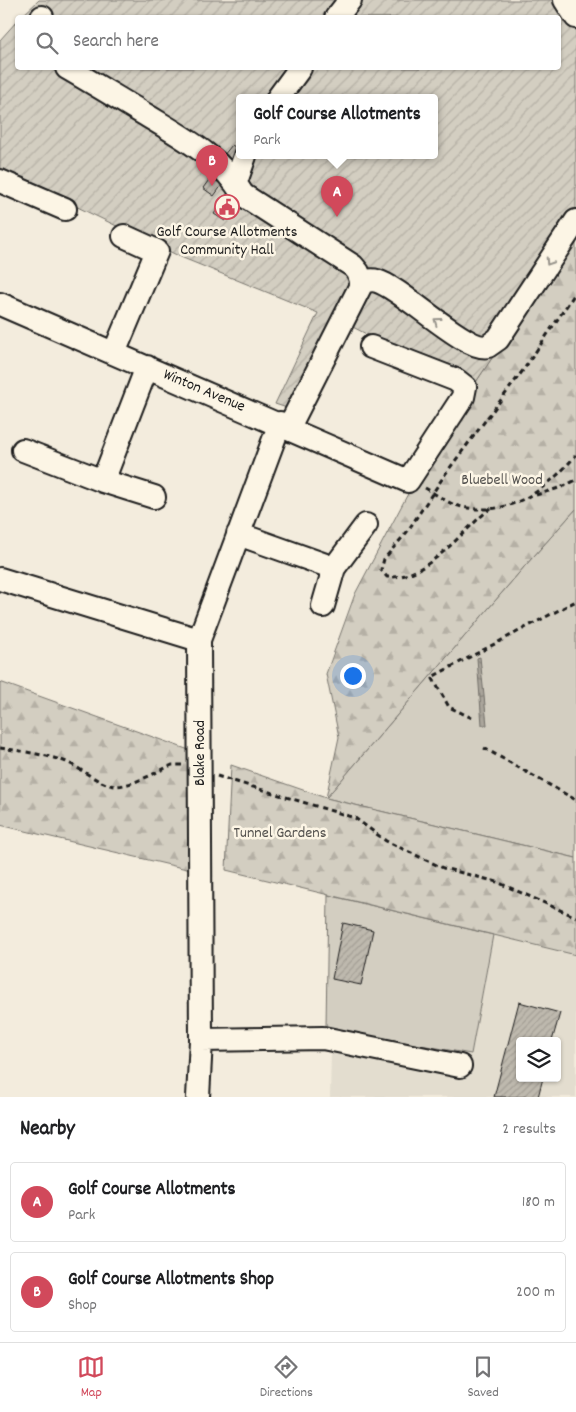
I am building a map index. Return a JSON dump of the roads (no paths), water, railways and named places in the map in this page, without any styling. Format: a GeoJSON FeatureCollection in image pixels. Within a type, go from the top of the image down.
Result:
{"type":"FeatureCollection","features":[{"type":"Feature","properties":{"kind":"street"},"geometry":{"type":"LineString","coordinates":[[338,15],[350,0]]}},
{"type":"Feature","properties":{"kind":"street"},"geometry":{"type":"LineString","coordinates":[[565,0],[576,17]]}},
{"type":"Feature","properties":{"kind":"street"},"geometry":{"type":"LineString","coordinates":[[69,70],[194,144],[216,161],[236,182],[243,195],[364,276],[396,291],[453,332],[478,346],[488,346],[498,339],[576,222]]}},
{"type":"Feature","properties":{"kind":"street"},"geometry":{"type":"LineString","coordinates":[[281,94],[299,70]]}},
{"type":"Feature","properties":{"kind":"street"},"geometry":{"type":"LineString","coordinates":[[236,182],[244,159]]}},
{"type":"Feature","properties":{"kind":"street"},"geometry":{"type":"LineString","coordinates":[[0,181],[65,209]]}},
{"type":"Feature","properties":{"kind":"street"},"geometry":{"type":"LineString","coordinates":[[114,353],[157,251],[124,236]]}},
{"type":"Feature","properties":{"kind":"street","name":"Blake Road"},"geometry":{"type":"LineString","coordinates":[[198,1097],[201,1040],[199,640],[238,534],[284,425],[337,328],[356,298],[364,276]]}},
{"type":"Feature","properties":{"kind":"street","name":"Winton Avenue"},"geometry":{"type":"LineString","coordinates":[[0,304],[408,480],[463,397],[465,387],[456,380],[371,347]]}},
{"type":"Feature","properties":{"kind":"street"},"geometry":{"type":"LineString","coordinates":[[103,481],[147,367]]}},
{"type":"Feature","properties":{"kind":"street"},"geometry":{"type":"LineString","coordinates":[[23,450],[103,481],[154,497]]}},
{"type":"Feature","properties":{"kind":"street"},"geometry":{"type":"LineString","coordinates":[[323,606],[334,568],[366,524]]}},
{"type":"Feature","properties":{"kind":"street"},"geometry":{"type":"LineString","coordinates":[[238,534],[334,568]]}},
{"type":"Feature","properties":{"kind":"street"},"geometry":{"type":"LineString","coordinates":[[0,579],[199,640]]}},
{"type":"Feature","properties":{"kind":"street"},"geometry":{"type":"LineString","coordinates":[[201,1040],[323,1038],[460,1066]]}},
{"type":"Feature","properties":{"kind":"water"},"geometry":{"type":"Polygon","coordinates":[[[480,657],[487,725],[482,725],[477,658],[480,657]]]}},
{"type":"Feature","properties":{"kind":"place","name":"Golf Course Allotments Shop"},"geometry":{"type":"Point","coordinates":[212,186]}},
{"type":"Feature","properties":{"kind":"place","name":"Golf Course Allotments Community Hall"},"geometry":{"type":"Point","coordinates":[227,207]}},
{"type":"Feature","properties":{"kind":"place","name":"Golf Course Allotments"},"geometry":{"type":"Point","coordinates":[337,217]}},
{"type":"Feature","properties":{"kind":"park label","name":"Bluebell Wood"},"geometry":{"type":"Point","coordinates":[502,480]}},
{"type":"Feature","properties":{"kind":"park label","name":"Tunnel Gardens"},"geometry":{"type":"Point","coordinates":[280,833]}}]}
